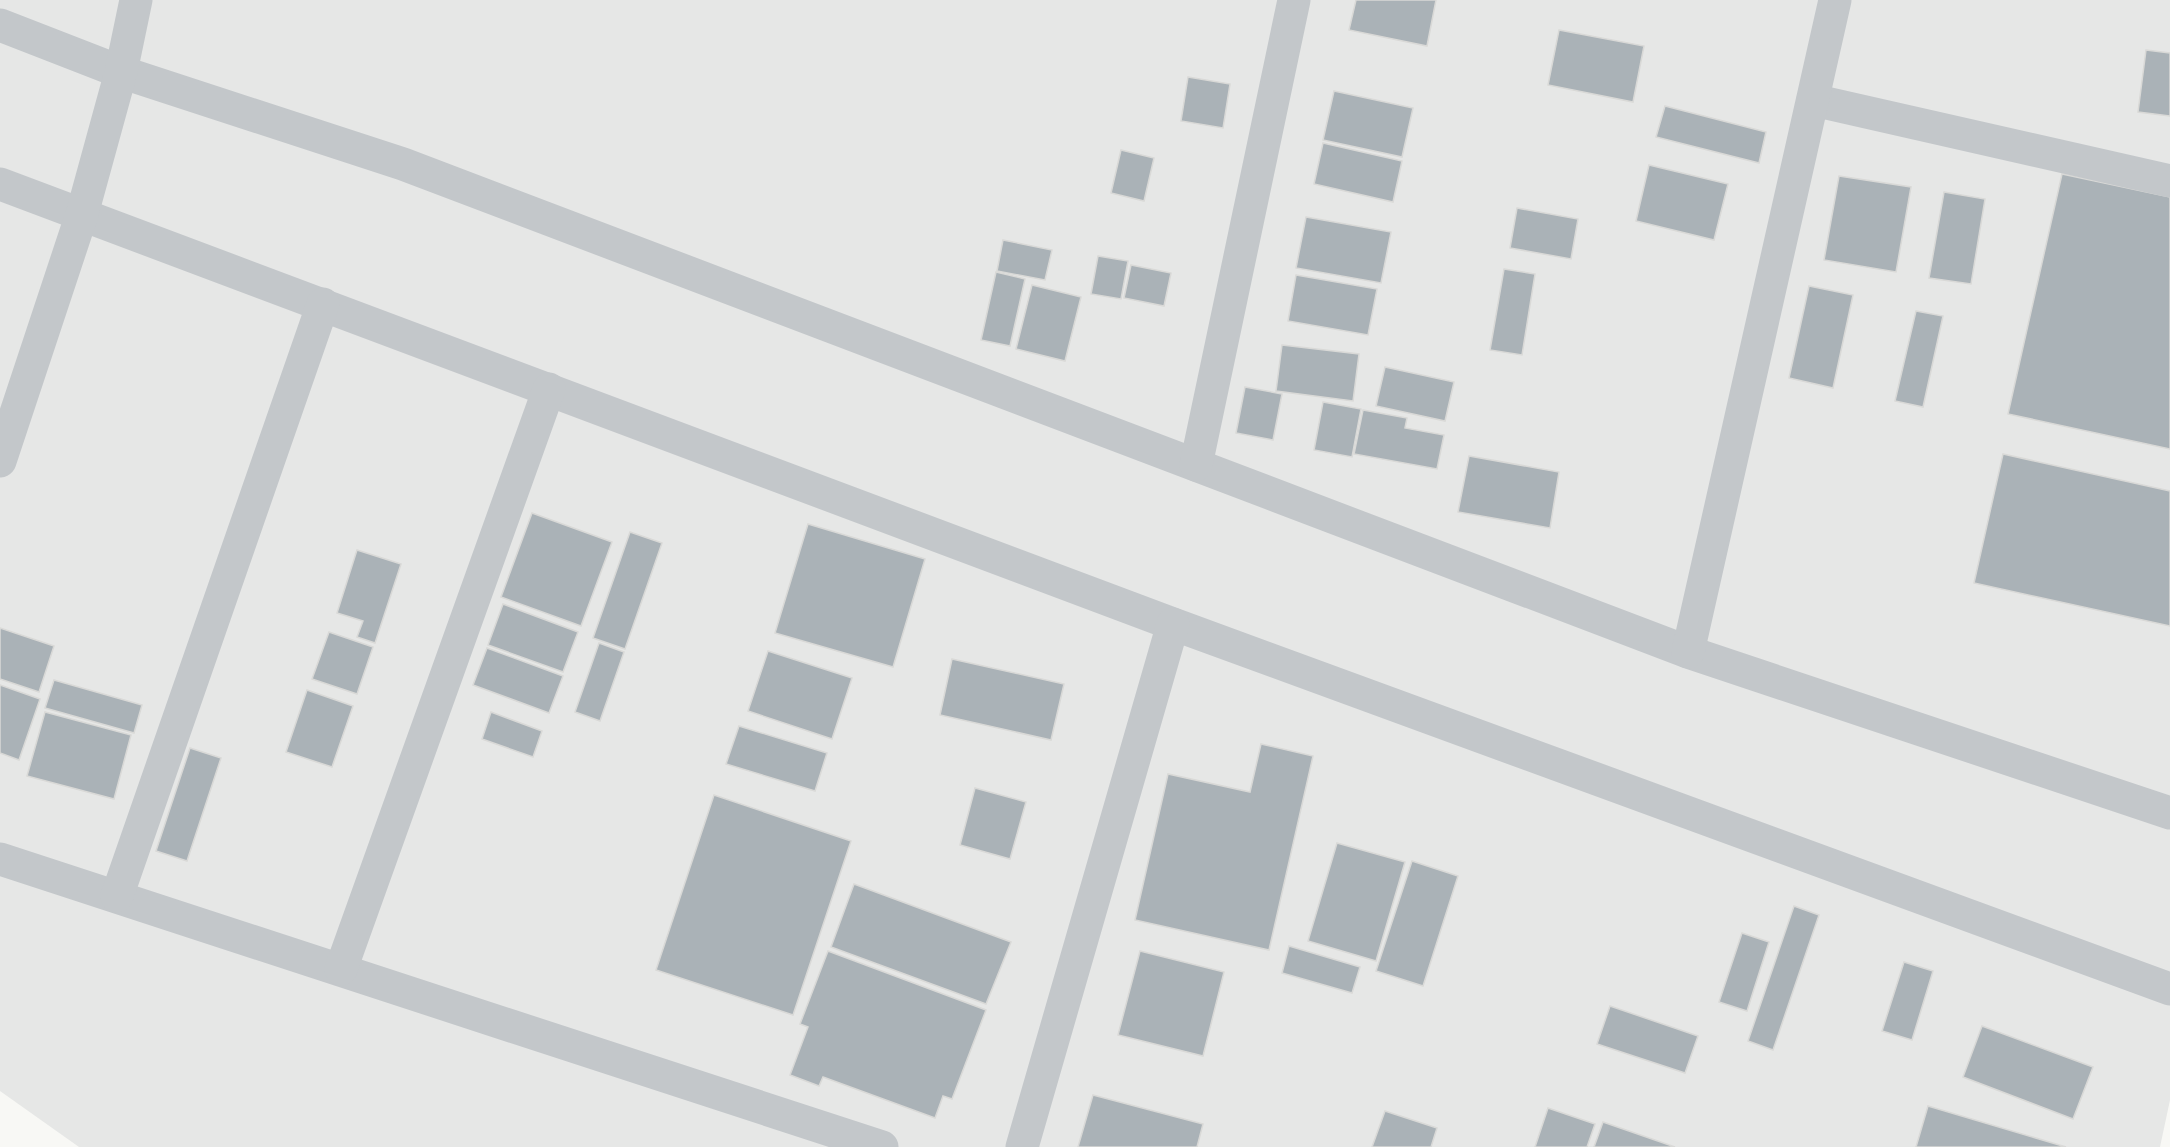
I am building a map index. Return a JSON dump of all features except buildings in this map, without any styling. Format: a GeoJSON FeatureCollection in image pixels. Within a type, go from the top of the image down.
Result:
{"type":"FeatureCollection","features":[{"type":"Feature","properties":{"kind":"street"},"geometry":{"type":"LineString","coordinates":[[0,461],[82,214],[121,72],[136,0]]}},
{"type":"Feature","properties":{"kind":"street"},"geometry":{"type":"LineString","coordinates":[[1196,465],[1294,0]]}},
{"type":"Feature","properties":{"kind":"street"},"geometry":{"type":"LineString","coordinates":[[1688,652],[1835,0]]}},
{"type":"Feature","properties":{"kind":"street"},"geometry":{"type":"LineString","coordinates":[[0,25],[121,72],[402,164],[1688,652],[2170,813]]}},
{"type":"Feature","properties":{"kind":"street"},"geometry":{"type":"LineString","coordinates":[[1813,100],[2170,181]]}},
{"type":"Feature","properties":{"kind":"street"},"geometry":{"type":"LineString","coordinates":[[0,184],[1173,624],[2170,988]]}},
{"type":"Feature","properties":{"kind":"street"},"geometry":{"type":"LineString","coordinates":[[117,896],[323,304]]}},
{"type":"Feature","properties":{"kind":"street"},"geometry":{"type":"LineString","coordinates":[[341,969],[549,389]]}},
{"type":"Feature","properties":{"kind":"street"},"geometry":{"type":"LineString","coordinates":[[1022,1147],[1173,624]]}},
{"type":"Feature","properties":{"kind":"street"},"geometry":{"type":"LineString","coordinates":[[0,858],[882,1147]]}},
{"type":"Feature","properties":{"kind":"shaded area"},"geometry":{"type":"Polygon","coordinates":[[[0,0],[2170,0],[2170,1100],[2160,1147],[79,1147],[0,1091],[0,0]]]}}]}
